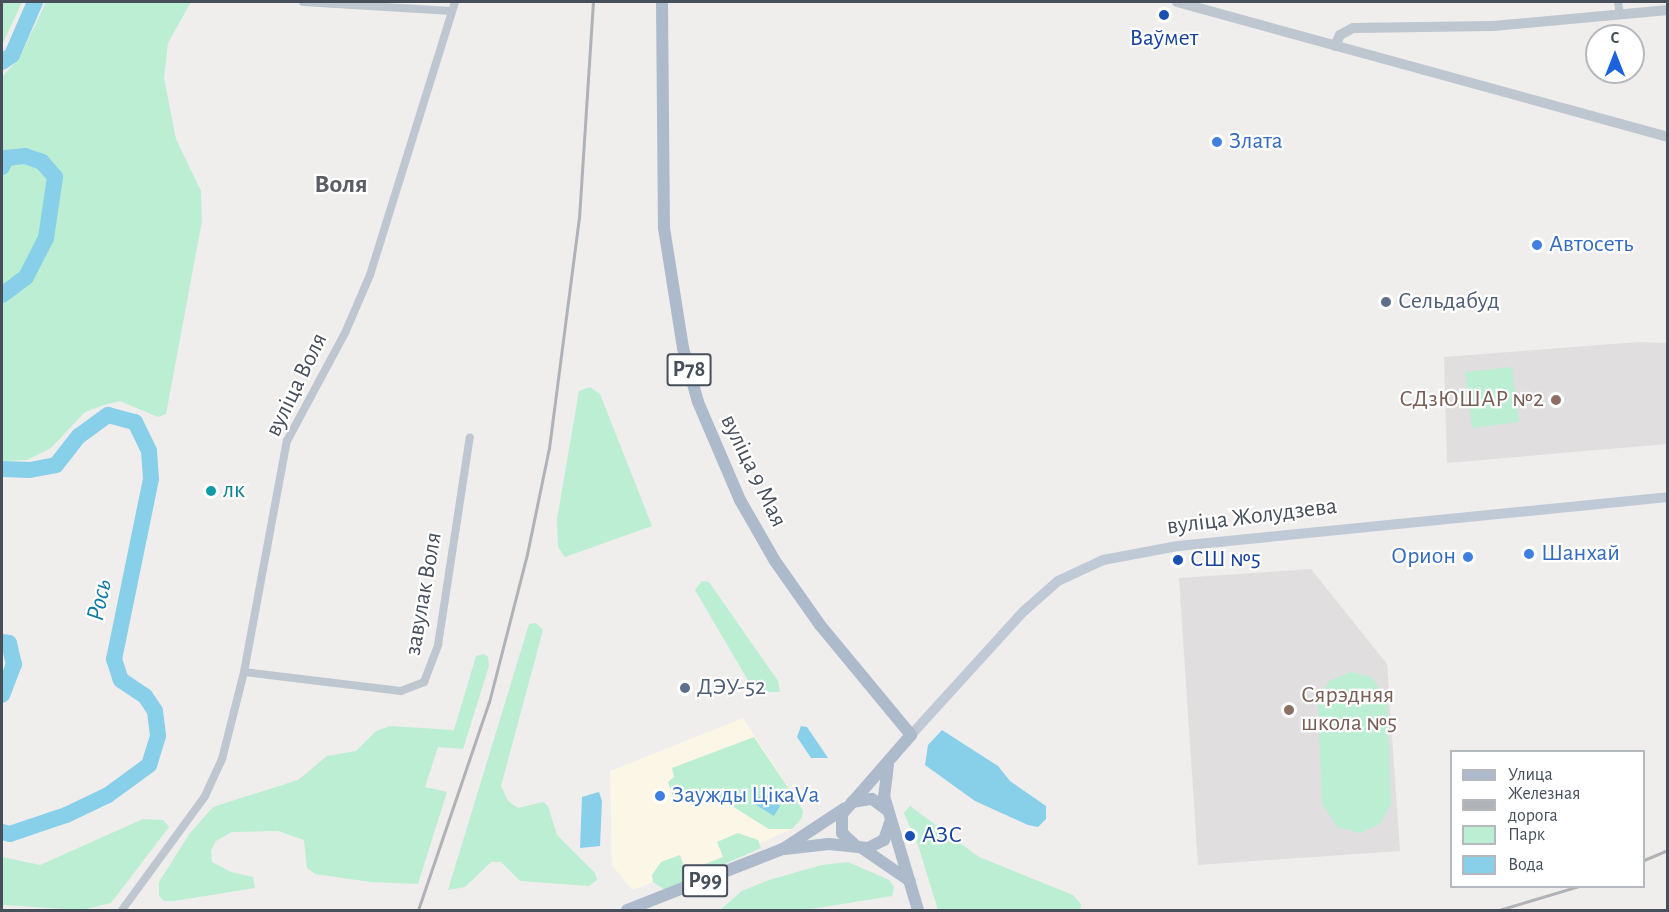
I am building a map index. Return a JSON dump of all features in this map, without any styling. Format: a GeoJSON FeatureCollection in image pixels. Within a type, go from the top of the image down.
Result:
{"type":"FeatureCollection","features":[{"type":"Feature","properties":{"kind":"main road","name":"вуліца 9 Мая"},"geometry":{"type":"LineString","coordinates":[[662,2],[664,228],[683,348],[698,402],[740,500],[775,561],[820,625],[911,735]]}},
{"type":"Feature","properties":{"kind":"main road","name":"вуліца Жолудзева"},"geometry":{"type":"LineString","coordinates":[[911,735],[1024,610],[1058,581],[1103,561],[1190,545],[1668,496]]}},
{"type":"Feature","properties":{"kind":"main road"},"geometry":{"type":"LineString","coordinates":[[910,881],[842,833],[840,820],[847,806],[890,761],[911,735]]}},
{"type":"Feature","properties":{"kind":"main road"},"geometry":{"type":"LineString","coordinates":[[890,761],[883,783],[887,810],[918,910]]}},
{"type":"Feature","properties":{"kind":"main road"},"geometry":{"type":"LineString","coordinates":[[847,806],[866,798],[878,801],[887,810]]}},
{"type":"Feature","properties":{"kind":"main road","name":"Р99"},"geometry":{"type":"LineString","coordinates":[[627,910],[783,849],[847,806]]}},
{"type":"Feature","properties":{"kind":"main road"},"geometry":{"type":"LineString","coordinates":[[859,847],[884,840],[890,824]]}},
{"type":"Feature","properties":{"kind":"main road","name":"Р99"},"geometry":{"type":"LineString","coordinates":[[783,849],[829,844],[859,847]]}},
{"type":"Feature","properties":{"kind":"street"},"geometry":{"type":"LineString","coordinates":[[303,2],[454,6]]}},
{"type":"Feature","properties":{"kind":"street"},"geometry":{"type":"LineString","coordinates":[[1177,2],[1668,138]]}},
{"type":"Feature","properties":{"kind":"street"},"geometry":{"type":"LineString","coordinates":[[1618,2],[1620,15]]}},
{"type":"Feature","properties":{"kind":"street","name":"вуліца Воля"},"geometry":{"type":"LineString","coordinates":[[122,910],[205,796],[222,759],[244,672],[287,441],[345,333],[370,275],[454,6]]}},
{"type":"Feature","properties":{"kind":"street"},"geometry":{"type":"LineString","coordinates":[[1335,46],[1340,35],[1353,28],[1423,30],[1668,10]]}},
{"type":"Feature","properties":{"kind":"street","name":"завулак Воля"},"geometry":{"type":"LineString","coordinates":[[244,672],[401,691],[424,682],[438,645],[470,437]]}},
{"type":"Feature","properties":{"kind":"shaded area","name":"СДзЮШАР №2"},"geometry":{"type":"Polygon","coordinates":[[[1639,342],[1667,343],[1667,444],[1447,463],[1444,357],[1639,342]]]}},
{"type":"Feature","properties":{"kind":"shaded area","name":"Сярэдняя школа №5"},"geometry":{"type":"Polygon","coordinates":[[[1311,569],[1387,664],[1400,851],[1198,865],[1179,578],[1311,569]]]}},
{"type":"Feature","properties":{"kind":"shaded area"},"geometry":{"type":"Polygon","coordinates":[[[743,718],[803,810],[802,818],[792,829],[761,843],[632,890],[612,865],[610,771],[743,718]]]}},
{"type":"Feature","properties":{"kind":"green space"},"geometry":{"type":"Polygon","coordinates":[[[2,2],[22,2],[2,45],[2,2]]]}},
{"type":"Feature","properties":{"kind":"green space"},"geometry":{"type":"Polygon","coordinates":[[[46,2],[191,2],[168,43],[164,78],[176,139],[201,191],[202,221],[166,414],[158,417],[120,401],[104,405],[85,412],[51,448],[27,460],[5,461],[2,460],[2,77],[20,57],[46,2]]]}},
{"type":"Feature","properties":{"kind":"green space"},"geometry":{"type":"Polygon","coordinates":[[[1512,367],[1519,422],[1472,428],[1465,372],[1512,367]]]}},
{"type":"Feature","properties":{"kind":"green space"},"geometry":{"type":"Polygon","coordinates":[[[590,387],[600,394],[652,526],[565,557],[558,547],[557,519],[579,391],[590,387]]]}},
{"type":"Feature","properties":{"kind":"green space"},"geometry":{"type":"Polygon","coordinates":[[[702,581],[709,582],[778,681],[780,692],[765,692],[749,682],[695,590],[702,581]]]}},
{"type":"Feature","properties":{"kind":"green space"},"geometry":{"type":"Polygon","coordinates":[[[536,623],[543,630],[501,786],[508,801],[518,808],[543,802],[548,806],[557,835],[595,873],[597,880],[589,886],[520,881],[501,862],[491,862],[465,887],[448,890],[529,624],[536,623]]]}},
{"type":"Feature","properties":{"kind":"green space"},"geometry":{"type":"Polygon","coordinates":[[[484,654],[488,657],[489,666],[463,749],[438,747],[425,787],[447,792],[418,884],[371,882],[315,874],[307,868],[304,840],[278,831],[232,832],[216,841],[211,850],[212,862],[231,872],[253,877],[255,888],[174,901],[164,901],[159,896],[159,882],[190,833],[213,807],[298,780],[327,756],[356,751],[376,731],[390,726],[454,730],[476,656],[484,654]]]}},
{"type":"Feature","properties":{"kind":"green space"},"geometry":{"type":"Polygon","coordinates":[[[1351,672],[1371,677],[1387,699],[1391,804],[1380,824],[1360,833],[1337,827],[1322,803],[1318,702],[1329,681],[1351,672]]]}},
{"type":"Feature","properties":{"kind":"green space"},"geometry":{"type":"Polygon","coordinates":[[[754,737],[803,810],[802,818],[792,829],[769,829],[711,793],[689,799],[686,792],[673,796],[668,782],[674,777],[672,768],[754,737]]]}},
{"type":"Feature","properties":{"kind":"green space"},"geometry":{"type":"Polygon","coordinates":[[[910,806],[979,857],[1073,895],[1081,904],[1080,910],[938,910],[918,845],[904,813],[910,806]]]}},
{"type":"Feature","properties":{"kind":"green space"},"geometry":{"type":"Polygon","coordinates":[[[143,819],[163,820],[169,827],[111,903],[82,910],[2,905],[2,857],[40,865],[143,819]]]}},
{"type":"Feature","properties":{"kind":"green space"},"geometry":{"type":"Polygon","coordinates":[[[738,833],[758,840],[761,848],[665,890],[653,882],[652,875],[661,862],[680,855],[686,872],[723,857],[717,842],[738,833]]]}},
{"type":"Feature","properties":{"kind":"green space"},"geometry":{"type":"Polygon","coordinates":[[[848,862],[889,880],[894,887],[892,896],[805,910],[720,910],[742,891],[769,880],[822,865],[848,862]]]}},
{"type":"Feature","properties":{"kind":"water"},"geometry":{"type":"Polygon","coordinates":[[[801,726],[807,727],[828,758],[811,758],[797,737],[801,726]]]}},
{"type":"Feature","properties":{"kind":"water"},"geometry":{"type":"Polygon","coordinates":[[[942,730],[998,766],[1010,781],[1046,806],[1046,819],[1038,827],[1028,825],[975,801],[925,765],[928,745],[942,730]]]}},
{"type":"Feature","properties":{"kind":"water"},"geometry":{"type":"Polygon","coordinates":[[[599,792],[602,801],[600,846],[580,848],[582,797],[599,792]]]}},
{"type":"Feature","properties":{"kind":"water"},"geometry":{"type":"Polygon","coordinates":[[[772,795],[780,806],[774,816],[753,803],[758,797],[772,795]]]}},
{"type":"Feature","properties":{"kind":"waterway","name":"Рось"},"geometry":{"type":"LineString","coordinates":[[2,62],[12,55],[35,2]]}},
{"type":"Feature","properties":{"kind":"waterway","name":"Рось"},"geometry":{"type":"LineString","coordinates":[[2,167],[6,158],[25,156],[42,162],[55,177],[46,238],[26,277],[2,295]]}},
{"type":"Feature","properties":{"kind":"waterway","name":"Рось"},"geometry":{"type":"LineString","coordinates":[[2,469],[30,470],[56,465],[79,436],[108,415],[135,422],[149,451],[151,479],[114,659],[121,680],[145,696],[155,711],[158,736],[149,765],[108,795],[66,815],[10,834],[2,832]]}},
{"type":"Feature","properties":{"kind":"waterway","name":"Рось"},"geometry":{"type":"LineString","coordinates":[[2,642],[9,643],[14,664],[2,695]]}},
{"type":"Feature","properties":{"kind":"railway"},"geometry":{"type":"LineString","coordinates":[[418,910],[489,702],[527,554],[549,448],[579,218],[593,2]]}},
{"type":"Feature","properties":{"kind":"railway"},"geometry":{"type":"LineString","coordinates":[[1645,860],[1668,850]]}},
{"type":"Feature","properties":{"kind":"railway"},"geometry":{"type":"LineString","coordinates":[[1499,910],[1572,888]]}},
{"type":"Feature","properties":{"kind":"place","name":"Ваўмет"},"geometry":{"type":"Point","coordinates":[1164,15]}},
{"type":"Feature","properties":{"kind":"place","name":"Злата"},"geometry":{"type":"Point","coordinates":[1217,142]}},
{"type":"Feature","properties":{"kind":"place","name":"Автосеть"},"geometry":{"type":"Point","coordinates":[1537,245]}},
{"type":"Feature","properties":{"kind":"place","name":"Сельдабуд"},"geometry":{"type":"Point","coordinates":[1386,302]}},
{"type":"Feature","properties":{"kind":"place","name":"СДзЮШАР №2"},"geometry":{"type":"Point","coordinates":[1556,400]}},
{"type":"Feature","properties":{"kind":"place","name":"лк"},"geometry":{"type":"Point","coordinates":[211,491]}},
{"type":"Feature","properties":{"kind":"place","name":"Шанхай"},"geometry":{"type":"Point","coordinates":[1529,554]}},
{"type":"Feature","properties":{"kind":"place","name":"Орион"},"geometry":{"type":"Point","coordinates":[1468,557]}},
{"type":"Feature","properties":{"kind":"place","name":"СШ №5"},"geometry":{"type":"Point","coordinates":[1178,560]}},
{"type":"Feature","properties":{"kind":"place","name":"ДЭУ-52"},"geometry":{"type":"Point","coordinates":[685,688]}},
{"type":"Feature","properties":{"kind":"place","name":"Сярэдняя школа №5"},"geometry":{"type":"Point","coordinates":[1289,710]}},
{"type":"Feature","properties":{"kind":"place","name":"Заужды ЦікаVа"},"geometry":{"type":"Point","coordinates":[660,796]}},
{"type":"Feature","properties":{"kind":"place","name":"АЗС"},"geometry":{"type":"Point","coordinates":[910,836]}},
{"type":"Feature","properties":{"kind":"district","name":"Воля"},"geometry":{"type":"Point","coordinates":[341,185]}}]}
